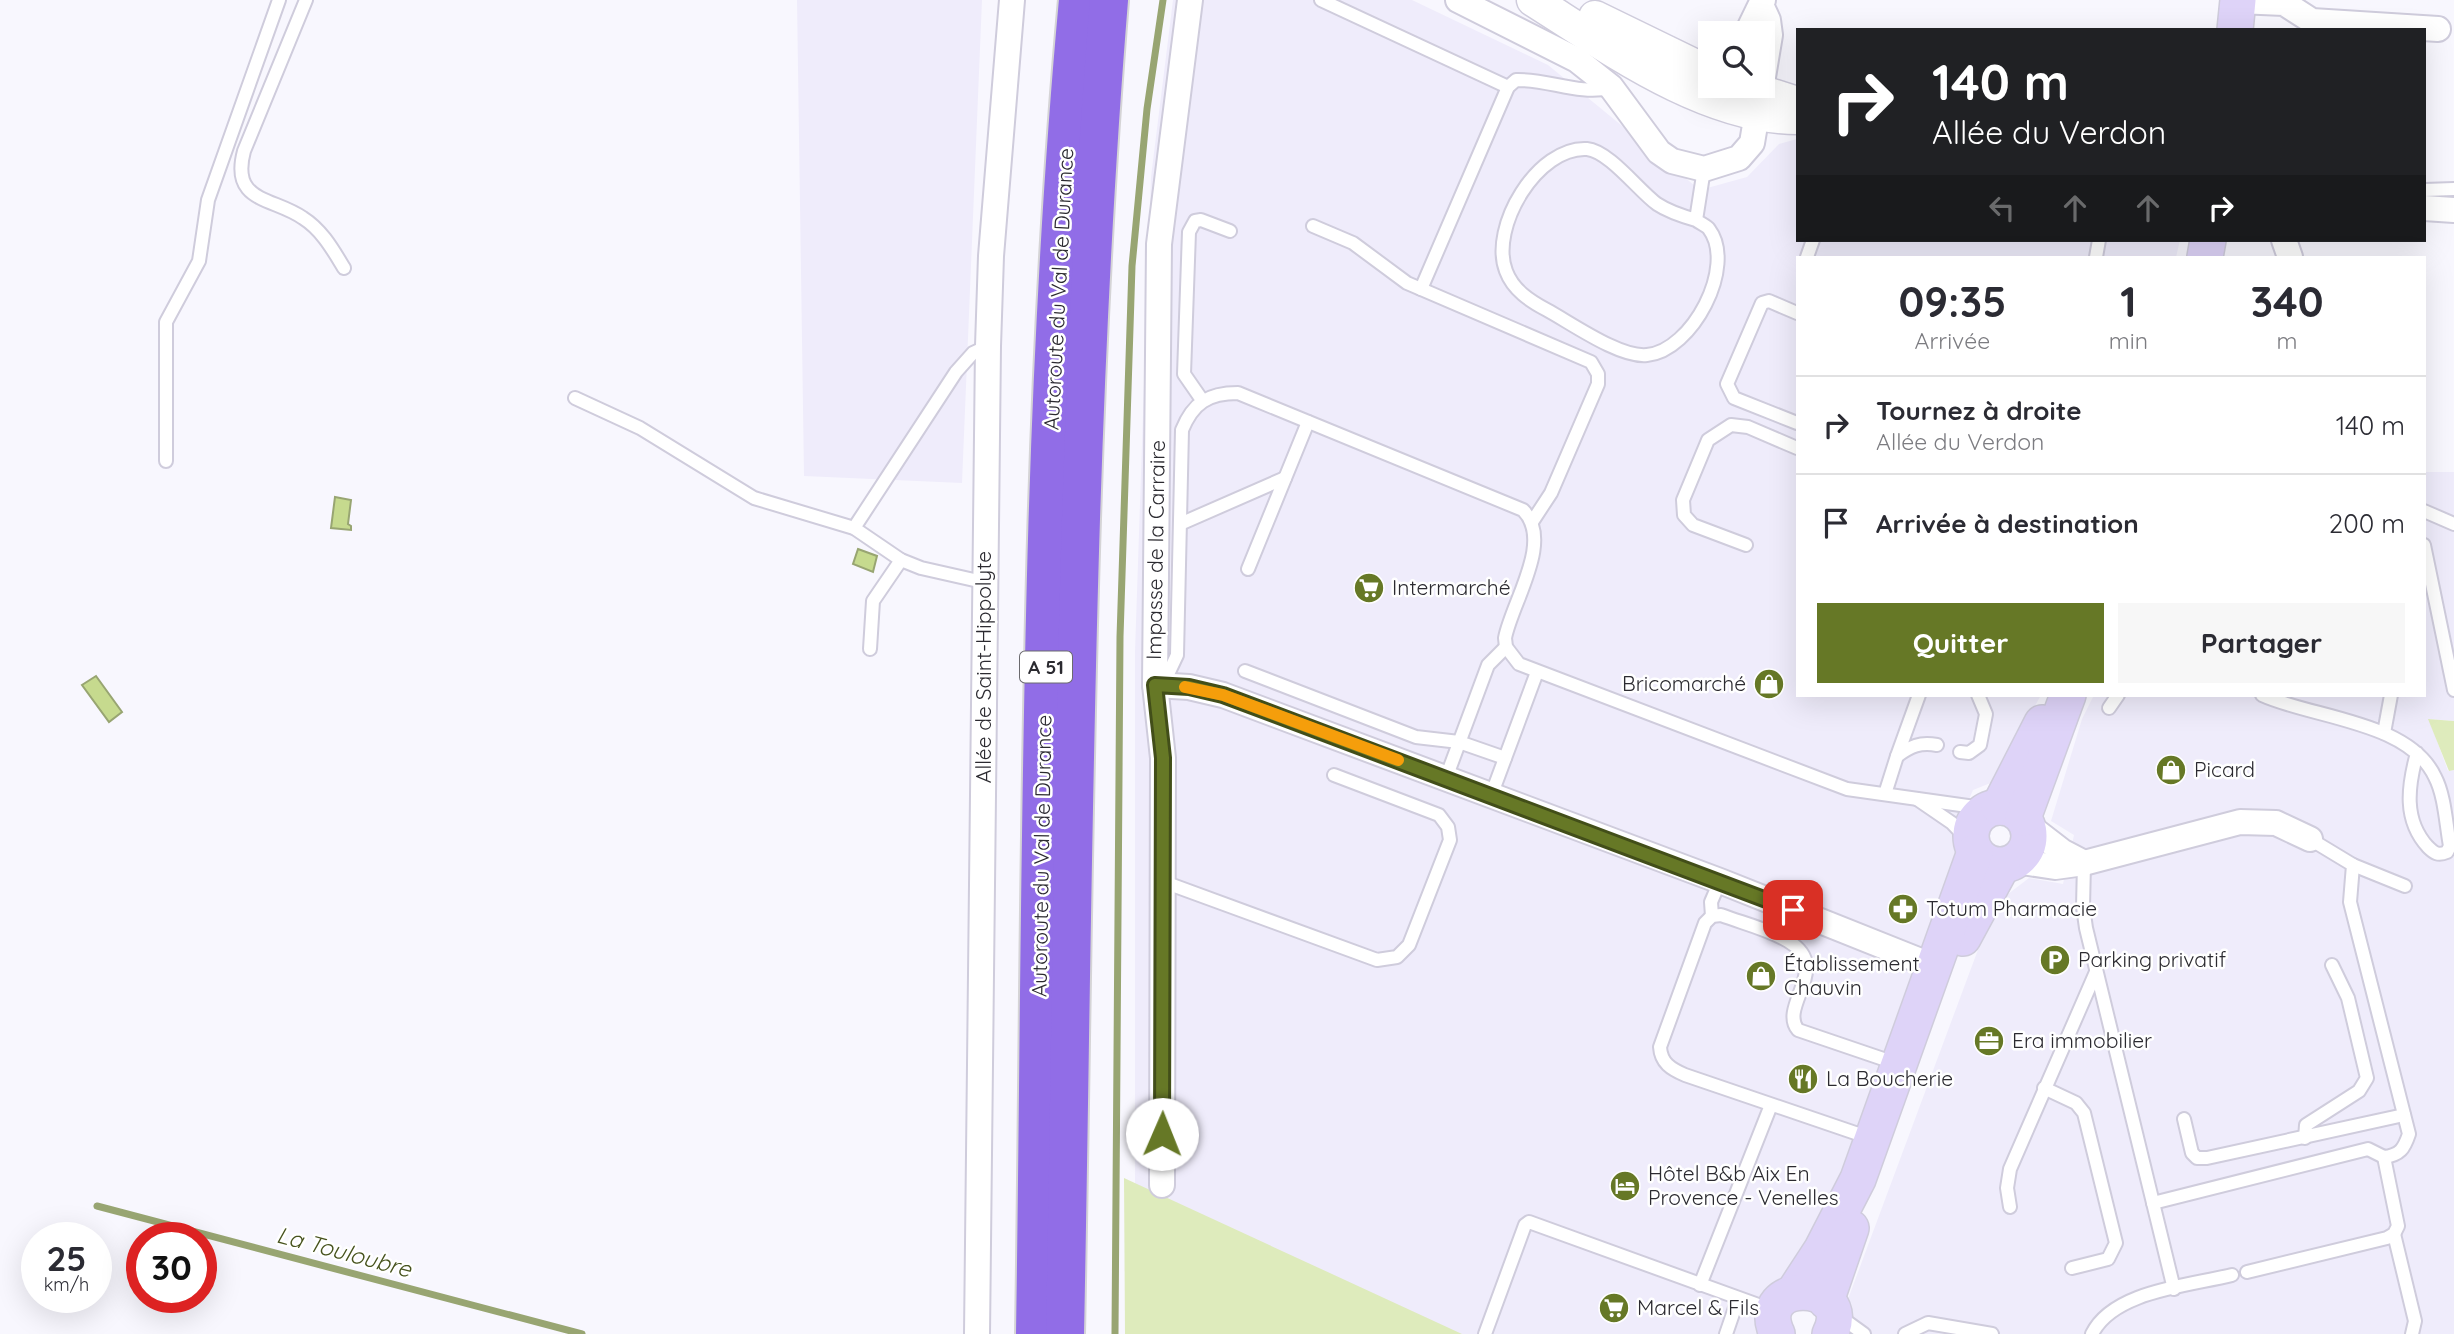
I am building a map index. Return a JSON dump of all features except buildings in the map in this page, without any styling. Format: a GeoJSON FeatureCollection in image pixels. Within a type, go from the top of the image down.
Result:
{"type":"FeatureCollection","features":[{"type":"Feature","properties":{"kind":"highway","name":"Autoroute du Val de Durance"},"geometry":{"type":"LineString","coordinates":[[1035,1334],[1054,352],[1064,158],[1078,0]]}},
{"type":"Feature","properties":{"kind":"highway","name":"Autoroute du Val de Durance"},"geometry":{"type":"LineString","coordinates":[[1065,1334],[1084,420],[1093,195],[1109,0]]}},
{"type":"Feature","properties":{"kind":"main road"},"geometry":{"type":"LineString","coordinates":[[2010,815],[2055,697]]}},
{"type":"Feature","properties":{"kind":"main road"},"geometry":{"type":"LineString","coordinates":[[2010,815],[2067,697]]}},
{"type":"Feature","properties":{"kind":"main road"},"geometry":{"type":"LineString","coordinates":[[1814,1318],[1836,1224],[1857,1179],[1933,966],[1991,855],[2029,842],[2010,815]]}},
{"type":"Feature","properties":{"kind":"main road"},"geometry":{"type":"LineString","coordinates":[[1814,1318],[1991,855],[1976,819],[2010,815]]}},
{"type":"Feature","properties":{"kind":"street","name":"Allée de Saint-Hippolyte"},"geometry":{"type":"LineString","coordinates":[[978,1334],[983,582],[988,346],[991,256],[1012,0]]}},
{"type":"Feature","properties":{"kind":"street","name":"Impasse de la Carraire"},"geometry":{"type":"LineString","coordinates":[[1162,1185],[1163,734],[1155,685],[1159,244],[1189,0]]}},
{"type":"Feature","properties":{"kind":"street"},"geometry":{"type":"LineString","coordinates":[[1458,0],[1577,60],[1611,88],[1659,152],[1672,161],[1704,169],[1739,158],[1752,143],[1746,98]]}},
{"type":"Feature","properties":{"kind":"street"},"geometry":{"type":"LineString","coordinates":[[1533,0],[1621,56],[1698,94]]}},
{"type":"Feature","properties":{"kind":"street"},"geometry":{"type":"LineString","coordinates":[[1562,0],[1698,67]]}},
{"type":"Feature","properties":{"kind":"street"},"geometry":{"type":"LineString","coordinates":[[2237,10],[2284,3],[2312,21],[2422,28]]}},
{"type":"Feature","properties":{"kind":"street"},"geometry":{"type":"LineString","coordinates":[[1763,4],[1768,21]]}},
{"type":"Feature","properties":{"kind":"street"},"geometry":{"type":"LineString","coordinates":[[1751,21],[1763,4]]}},
{"type":"Feature","properties":{"kind":"street"},"geometry":{"type":"LineString","coordinates":[[2426,28],[2438,29]]}},
{"type":"Feature","properties":{"kind":"street"},"geometry":{"type":"LineString","coordinates":[[1748,98],[1796,118]]}},
{"type":"Feature","properties":{"kind":"street"},"geometry":{"type":"LineString","coordinates":[[1754,98],[1796,103]]}},
{"type":"Feature","properties":{"kind":"street"},"geometry":{"type":"LineString","coordinates":[[2426,208],[2454,210]]}},
{"type":"Feature","properties":{"kind":"street"},"geometry":{"type":"LineString","coordinates":[[1155,685],[1189,687],[1223,695],[1720,881],[1933,966]]}},
{"type":"Feature","properties":{"kind":"street"},"geometry":{"type":"LineString","coordinates":[[2010,815],[2063,852],[2084,863]]}},
{"type":"Feature","properties":{"kind":"street"},"geometry":{"type":"LineString","coordinates":[[1991,855],[2055,867],[2084,863],[2240,822],[2276,823],[2310,839]]}},
{"type":"Feature","properties":{"kind":"lane"},"geometry":{"type":"LineString","coordinates":[[166,461],[166,322],[199,261],[208,201],[279,0]]}},
{"type":"Feature","properties":{"kind":"lane"},"geometry":{"type":"LineString","coordinates":[[306,0],[244,151],[240,176],[245,186],[256,196],[303,217],[314,226],[344,268]]}},
{"type":"Feature","properties":{"kind":"lane"},"geometry":{"type":"LineString","coordinates":[[1321,0],[1508,87]]}},
{"type":"Feature","properties":{"kind":"lane"},"geometry":{"type":"LineString","coordinates":[[1421,289],[1508,87],[1516,80],[1530,80],[1594,91],[1611,88]]}},
{"type":"Feature","properties":{"kind":"lane"},"geometry":{"type":"LineString","coordinates":[[1587,149],[1598,152],[1656,203],[1675,214],[1696,220],[1709,229],[1715,246],[1716,271],[1708,299],[1696,321],[1681,341],[1662,352],[1646,356],[1627,353],[1530,302],[1516,288],[1505,270],[1503,253],[1513,208],[1527,184],[1541,170],[1570,151],[1587,149]]}},
{"type":"Feature","properties":{"kind":"lane"},"geometry":{"type":"LineString","coordinates":[[1696,220],[1704,169]]}},
{"type":"Feature","properties":{"kind":"lane"},"geometry":{"type":"LineString","coordinates":[[2426,190],[2454,189]]}},
{"type":"Feature","properties":{"kind":"lane"},"geometry":{"type":"LineString","coordinates":[[1202,400],[1184,374],[1189,232],[1195,220],[1230,231]]}},
{"type":"Feature","properties":{"kind":"lane"},"geometry":{"type":"LineString","coordinates":[[1313,226],[1353,243],[1390,273],[1421,289],[1591,362],[1598,374],[1598,384],[1551,493],[1532,522],[1533,556],[1507,628],[1506,647],[1519,664],[1830,784],[2010,815]]}},
{"type":"Feature","properties":{"kind":"lane"},"geometry":{"type":"LineString","coordinates":[[1796,313],[1769,301],[1762,303],[1727,384],[1734,398],[1796,423]]}},
{"type":"Feature","properties":{"kind":"lane"},"geometry":{"type":"LineString","coordinates":[[854,528],[956,372],[973,352],[988,346]]}},
{"type":"Feature","properties":{"kind":"lane"},"geometry":{"type":"LineString","coordinates":[[1155,685],[1169,672],[1177,655],[1181,430],[1189,413],[1202,400],[1219,393],[1238,393],[1523,510],[1532,522]]}},
{"type":"Feature","properties":{"kind":"lane"},"geometry":{"type":"LineString","coordinates":[[575,398],[640,428],[754,498],[854,528],[901,560],[954,577],[983,582]]}},
{"type":"Feature","properties":{"kind":"lane"},"geometry":{"type":"LineString","coordinates":[[1248,569],[1308,422]]}},
{"type":"Feature","properties":{"kind":"lane"},"geometry":{"type":"LineString","coordinates":[[1746,545],[1693,525],[1684,515],[1683,500],[1708,440],[1731,425],[1748,427],[1796,447]]}},
{"type":"Feature","properties":{"kind":"lane"},"geometry":{"type":"LineString","coordinates":[[1180,524],[1285,478]]}},
{"type":"Feature","properties":{"kind":"lane"},"geometry":{"type":"LineString","coordinates":[[2426,511],[2454,524]]}},
{"type":"Feature","properties":{"kind":"lane"},"geometry":{"type":"LineString","coordinates":[[2426,555],[2454,690]]}},
{"type":"Feature","properties":{"kind":"lane"},"geometry":{"type":"LineString","coordinates":[[870,649],[873,601],[901,560]]}},
{"type":"Feature","properties":{"kind":"lane"},"geometry":{"type":"LineString","coordinates":[[1446,778],[1488,665],[1506,647]]}},
{"type":"Feature","properties":{"kind":"lane"},"geometry":{"type":"LineString","coordinates":[[1245,671],[1416,737],[1459,742],[1505,758]]}},
{"type":"Feature","properties":{"kind":"lane"},"geometry":{"type":"LineString","coordinates":[[1491,796],[1537,672]]}},
{"type":"Feature","properties":{"kind":"lane"},"geometry":{"type":"LineString","coordinates":[[1885,794],[1918,697]]}},
{"type":"Feature","properties":{"kind":"lane"},"geometry":{"type":"LineString","coordinates":[[1960,752],[1969,752],[1980,745],[1986,714],[1979,697]]}},
{"type":"Feature","properties":{"kind":"lane"},"geometry":{"type":"LineString","coordinates":[[2109,708],[2117,697]]}},
{"type":"Feature","properties":{"kind":"lane"},"geometry":{"type":"LineString","coordinates":[[2268,697],[2384,733],[2417,753],[2436,777],[2450,846],[2447,852],[2440,855],[2433,853],[2417,836],[2411,820],[2410,776],[2417,753]]}},
{"type":"Feature","properties":{"kind":"lane"},"geometry":{"type":"LineString","coordinates":[[2384,733],[2390,697]]}},
{"type":"Feature","properties":{"kind":"lane"},"geometry":{"type":"LineString","coordinates":[[1897,756],[1913,745],[1937,745]]}},
{"type":"Feature","properties":{"kind":"lane"},"geometry":{"type":"LineString","coordinates":[[1164,882],[1377,960],[1397,957],[1409,944],[1414,932],[1450,840],[1448,827],[1439,815],[1334,775]]}},
{"type":"Feature","properties":{"kind":"lane"},"geometry":{"type":"LineString","coordinates":[[1917,799],[1991,855]]}},
{"type":"Feature","properties":{"kind":"lane"},"geometry":{"type":"LineString","coordinates":[[2310,839],[2353,865],[2405,886]]}},
{"type":"Feature","properties":{"kind":"lane"},"geometry":{"type":"LineString","coordinates":[[2084,863],[2083,907],[2096,972],[2174,1289]]}},
{"type":"Feature","properties":{"kind":"lane"},"geometry":{"type":"LineString","coordinates":[[2152,1203],[2368,1149],[2384,1157],[2395,1156],[2405,1147],[2409,1134],[2350,902],[2353,865]]}},
{"type":"Feature","properties":{"kind":"lane"},"geometry":{"type":"LineString","coordinates":[[1712,916],[1710,902],[1720,881]]}},
{"type":"Feature","properties":{"kind":"lane"},"geometry":{"type":"LineString","coordinates":[[1872,1139],[1674,1070],[1661,1056],[1660,1047],[1705,923],[1712,916],[1721,915],[1788,941],[1801,951],[1807,977],[1793,1017],[1798,1030],[1899,1064]]}},
{"type":"Feature","properties":{"kind":"lane"},"geometry":{"type":"LineString","coordinates":[[2305,1138],[2306,1125],[2359,1091],[2367,1077],[2348,998],[2332,965]]}},
{"type":"Feature","properties":{"kind":"lane"},"geometry":{"type":"LineString","coordinates":[[2011,1208],[2007,1188],[2010,1169],[2096,972]]}},
{"type":"Feature","properties":{"kind":"lane"},"geometry":{"type":"LineString","coordinates":[[2044,1088],[2076,1102],[2084,1113],[2116,1243],[2108,1259],[2072,1268]]}},
{"type":"Feature","properties":{"kind":"lane"},"geometry":{"type":"LineString","coordinates":[[1700,1285],[1771,1105]]}},
{"type":"Feature","properties":{"kind":"lane"},"geometry":{"type":"LineString","coordinates":[[2184,1119],[2192,1153],[2197,1158],[2305,1138],[2404,1115]]}},
{"type":"Feature","properties":{"kind":"lane"},"geometry":{"type":"LineString","coordinates":[[2384,1157],[2398,1226],[2394,1234],[2415,1321],[2412,1334]]}},
{"type":"Feature","properties":{"kind":"lane"},"geometry":{"type":"LineString","coordinates":[[1485,1334],[1525,1225],[1535,1222],[1738,1299],[1814,1318]]}},
{"type":"Feature","properties":{"kind":"lane"},"geometry":{"type":"LineString","coordinates":[[2247,1272],[2394,1234]]}},
{"type":"Feature","properties":{"kind":"lane"},"geometry":{"type":"LineString","coordinates":[[2092,1334],[2099,1320],[2126,1301],[2232,1275]]}},
{"type":"Feature","properties":{"kind":"lane"},"geometry":{"type":"LineString","coordinates":[[1726,1334],[1738,1299]]}},
{"type":"Feature","properties":{"kind":"lane"},"geometry":{"type":"LineString","coordinates":[[1905,1334],[1928,1323],[1992,1334]]}},
{"type":"Feature","properties":{"kind":"shaded area"},"geometry":{"type":"Polygon","coordinates":[[[797,0],[982,0],[962,483],[804,476],[797,0]]]}},
{"type":"Feature","properties":{"kind":"shaded area"},"geometry":{"type":"Polygon","coordinates":[[[1173,0],[1412,0],[1548,65],[1700,190],[1747,177],[1779,144],[1796,139],[1796,242],[2180,242],[2176,256],[1796,256],[1796,697],[2040,697],[1993,782],[1973,790],[1955,833],[1964,856],[1849,1179],[1763,1334],[1138,1334],[1135,1217],[1135,652],[1151,177],[1173,0]]]}},
{"type":"Feature","properties":{"kind":"shaded area"},"geometry":{"type":"Polygon","coordinates":[[[2426,472],[2454,472],[2454,721],[2429,719],[2448,771],[2454,770],[2454,1334],[1835,1334],[1995,904],[2029,878],[2063,884],[2074,835],[2051,821],[2082,719],[2093,697],[2426,697],[2426,472]]]}},
{"type":"Feature","properties":{"kind":"shaded area"},"geometry":{"type":"Polygon","coordinates":[[[335,497],[351,500],[348,524],[351,530],[331,528],[335,497]]]}},
{"type":"Feature","properties":{"kind":"shaded area"},"geometry":{"type":"Polygon","coordinates":[[[858,549],[877,556],[873,572],[853,564],[858,549]]]}},
{"type":"Feature","properties":{"kind":"shaded area"},"geometry":{"type":"Polygon","coordinates":[[[96,676],[122,712],[109,722],[82,685],[96,676]]]}},
{"type":"Feature","properties":{"kind":"shaded area"},"geometry":{"type":"Polygon","coordinates":[[[2428,719],[2454,721],[2454,770],[2449,771],[2428,719]]]}},
{"type":"Feature","properties":{"kind":"shaded area"},"geometry":{"type":"Polygon","coordinates":[[[1124,1178],[1462,1334],[1125,1334],[1124,1178]]]}},
{"type":"Feature","properties":{"kind":"waterway"},"geometry":{"type":"LineString","coordinates":[[1115,1334],[1120,637],[1132,266],[1147,109],[1163,0]]}},
{"type":"Feature","properties":{"kind":"waterway","name":"La Touloubre"},"geometry":{"type":"LineString","coordinates":[[97,1206],[582,1334]]}},
{"type":"Feature","properties":{"kind":"slow traffic"},"geometry":{"type":"LineString","coordinates":[[1185,687],[1223,695],[1398,760]]}},
{"type":"Feature","properties":{"kind":"place","name":"Intermarché"},"geometry":{"type":"Point","coordinates":[1369,588]}},
{"type":"Feature","properties":{"kind":"place","name":"Bricomarché"},"geometry":{"type":"Point","coordinates":[1769,684]}},
{"type":"Feature","properties":{"kind":"place","name":"Picard"},"geometry":{"type":"Point","coordinates":[2171,770]}},
{"type":"Feature","properties":{"kind":"place","name":"Totum Pharmacie"},"geometry":{"type":"Point","coordinates":[1903,909]}},
{"type":"Feature","properties":{"kind":"place","name":"Parking privatif"},"geometry":{"type":"Point","coordinates":[2055,960]}},
{"type":"Feature","properties":{"kind":"place","name":"Établissement Chauvin"},"geometry":{"type":"Point","coordinates":[1761,976]}},
{"type":"Feature","properties":{"kind":"place","name":"Era immobilier"},"geometry":{"type":"Point","coordinates":[1989,1041]}},
{"type":"Feature","properties":{"kind":"place","name":"La Boucherie"},"geometry":{"type":"Point","coordinates":[1803,1079]}},
{"type":"Feature","properties":{"kind":"place","name":"Hôtel B&b Aix En Provence - Venelles"},"geometry":{"type":"Point","coordinates":[1625,1186]}},
{"type":"Feature","properties":{"kind":"place","name":"Marcel & Fils"},"geometry":{"type":"Point","coordinates":[1614,1308]}},
{"type":"Feature","properties":{"kind":"route"},"geometry":{"type":"LineString","coordinates":[[1162,1134],[1163,734],[1155,685],[1189,687],[1223,695],[1793,910]]}}]}
